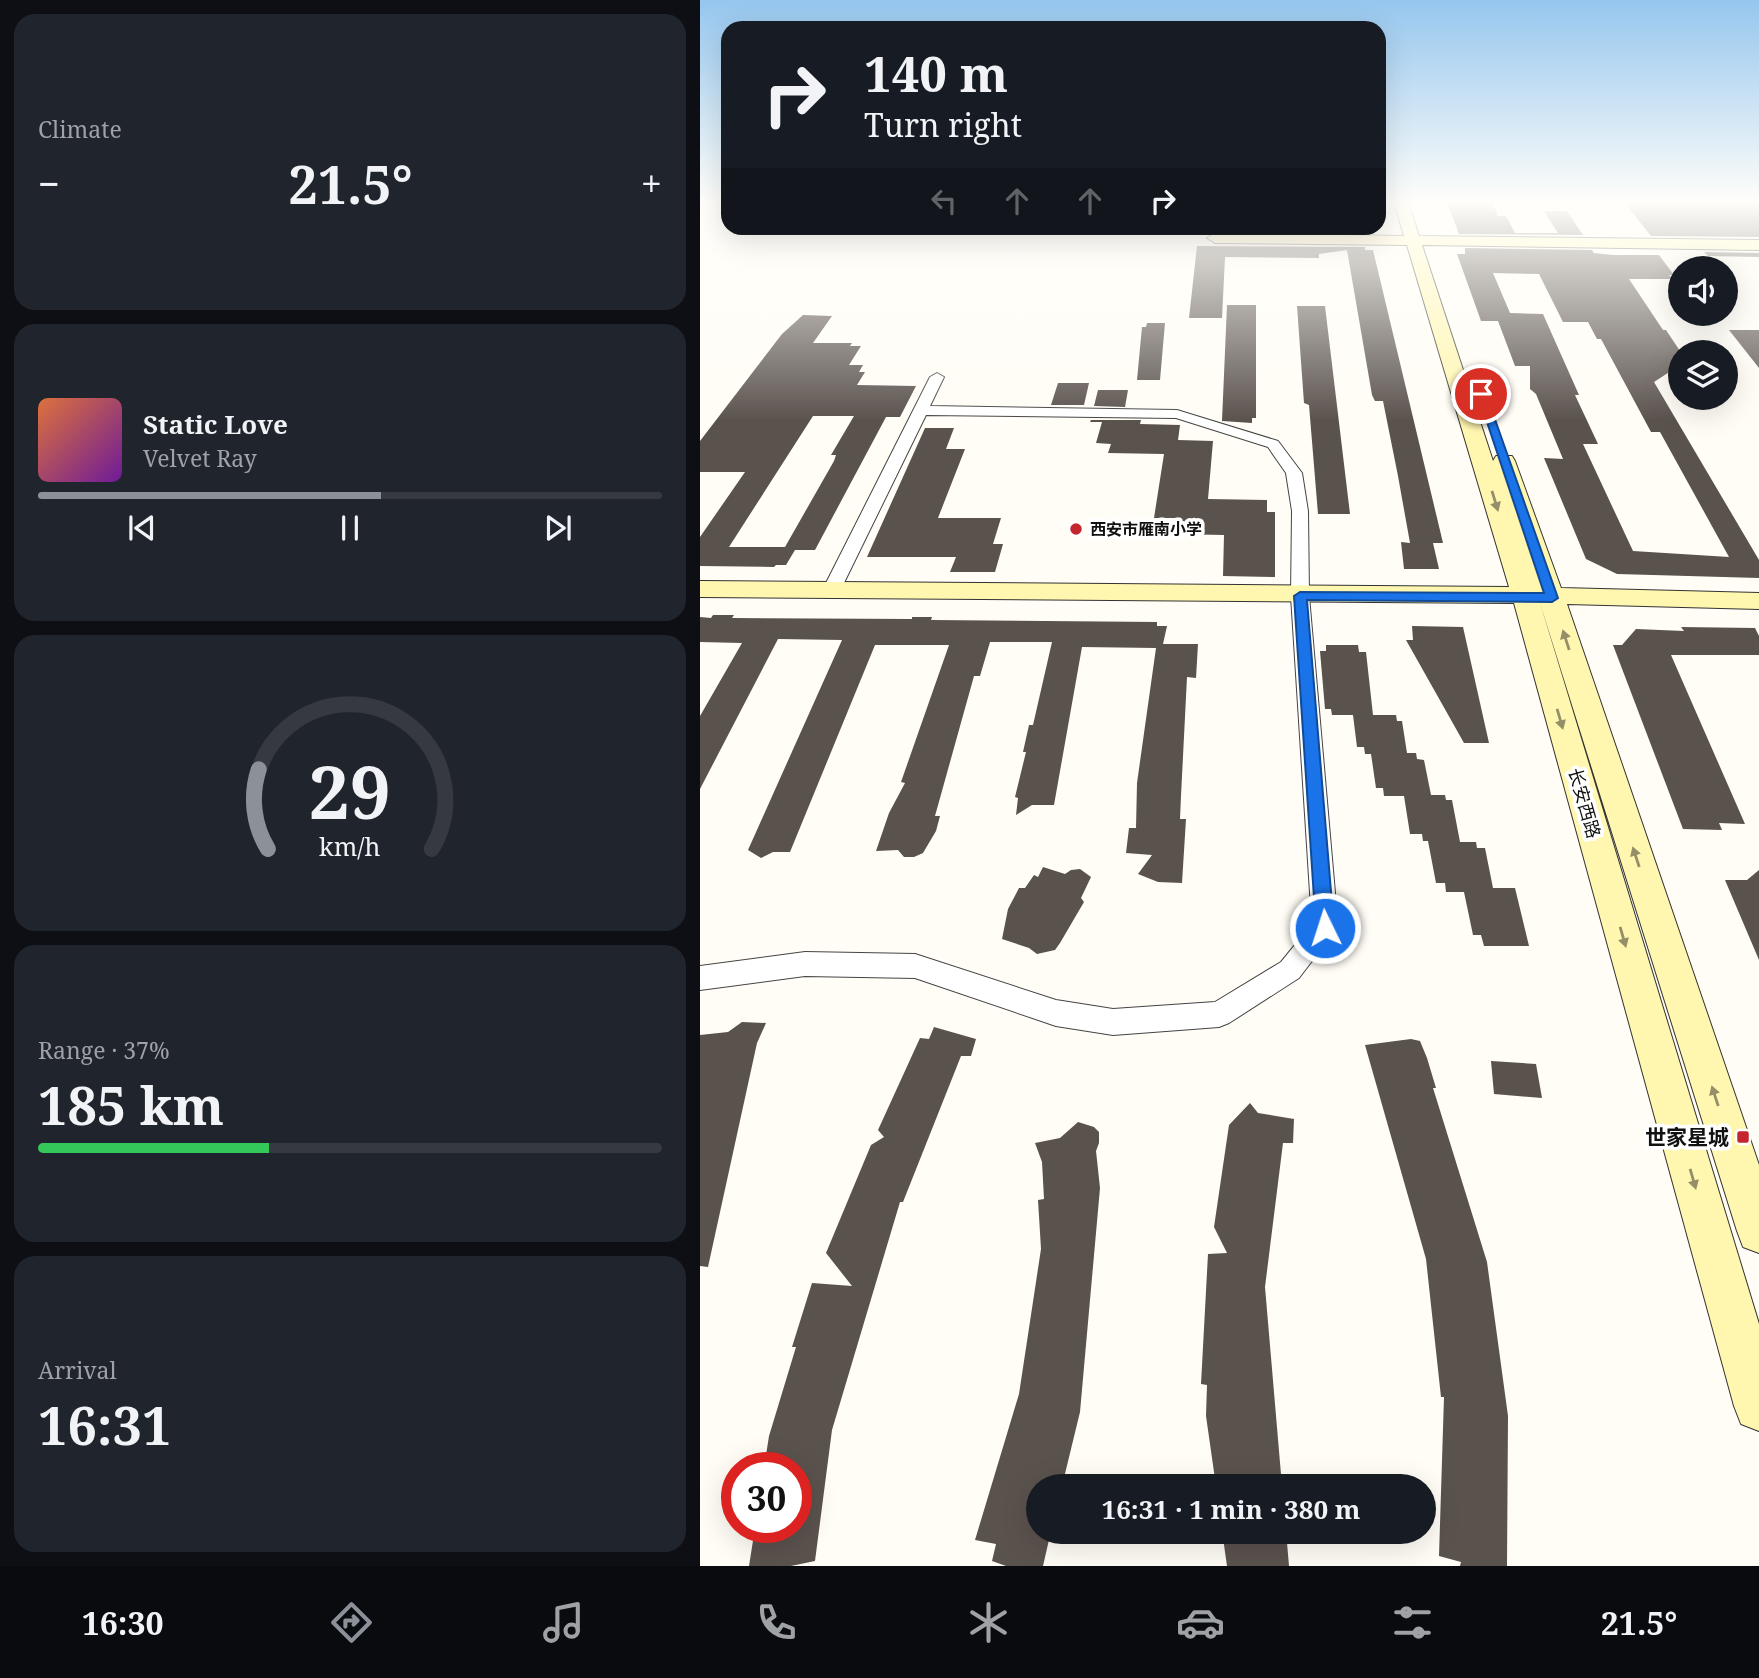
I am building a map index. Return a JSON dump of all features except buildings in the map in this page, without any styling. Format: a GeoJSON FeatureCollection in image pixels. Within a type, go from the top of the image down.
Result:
{"type":"FeatureCollection","features":[{"type":"Feature","properties":{"kind":"main road","name":"长安西路"},"geometry":{"type":"LineString","coordinates":[[1431,275],[1538,597],[1759,1231]]}},
{"type":"Feature","properties":{"kind":"main road","name":"长安西路"},"geometry":{"type":"LineString","coordinates":[[1433,275],[1494,433],[1759,1406]]}},
{"type":"Feature","properties":{"kind":"main road"},"geometry":{"type":"LineString","coordinates":[[700,589],[1759,601]]}},
{"type":"Feature","properties":{"kind":"street"},"geometry":{"type":"LineString","coordinates":[[831,591],[937,377]]}},
{"type":"Feature","properties":{"kind":"street"},"geometry":{"type":"LineString","coordinates":[[700,978],[805,964],[915,966],[1056,1013],[1113,1022],[1219,1014],[1290,970],[1325,928],[1300,596],[1300,511],[1294,473],[1273,444],[1221,430],[1177,414],[920,410]]}},
{"type":"Feature","properties":{"kind":"place","name":"西安市雁南小学"},"geometry":{"type":"Point","coordinates":[1076,529]}},
{"type":"Feature","properties":{"kind":"place","name":"世家星城"},"geometry":{"type":"Point","coordinates":[1743,1137]}},
{"type":"Feature","properties":{"kind":"route"},"geometry":{"type":"LineString","coordinates":[[1325,928],[1300,596],[1552,598],[1481,394]]}}]}
